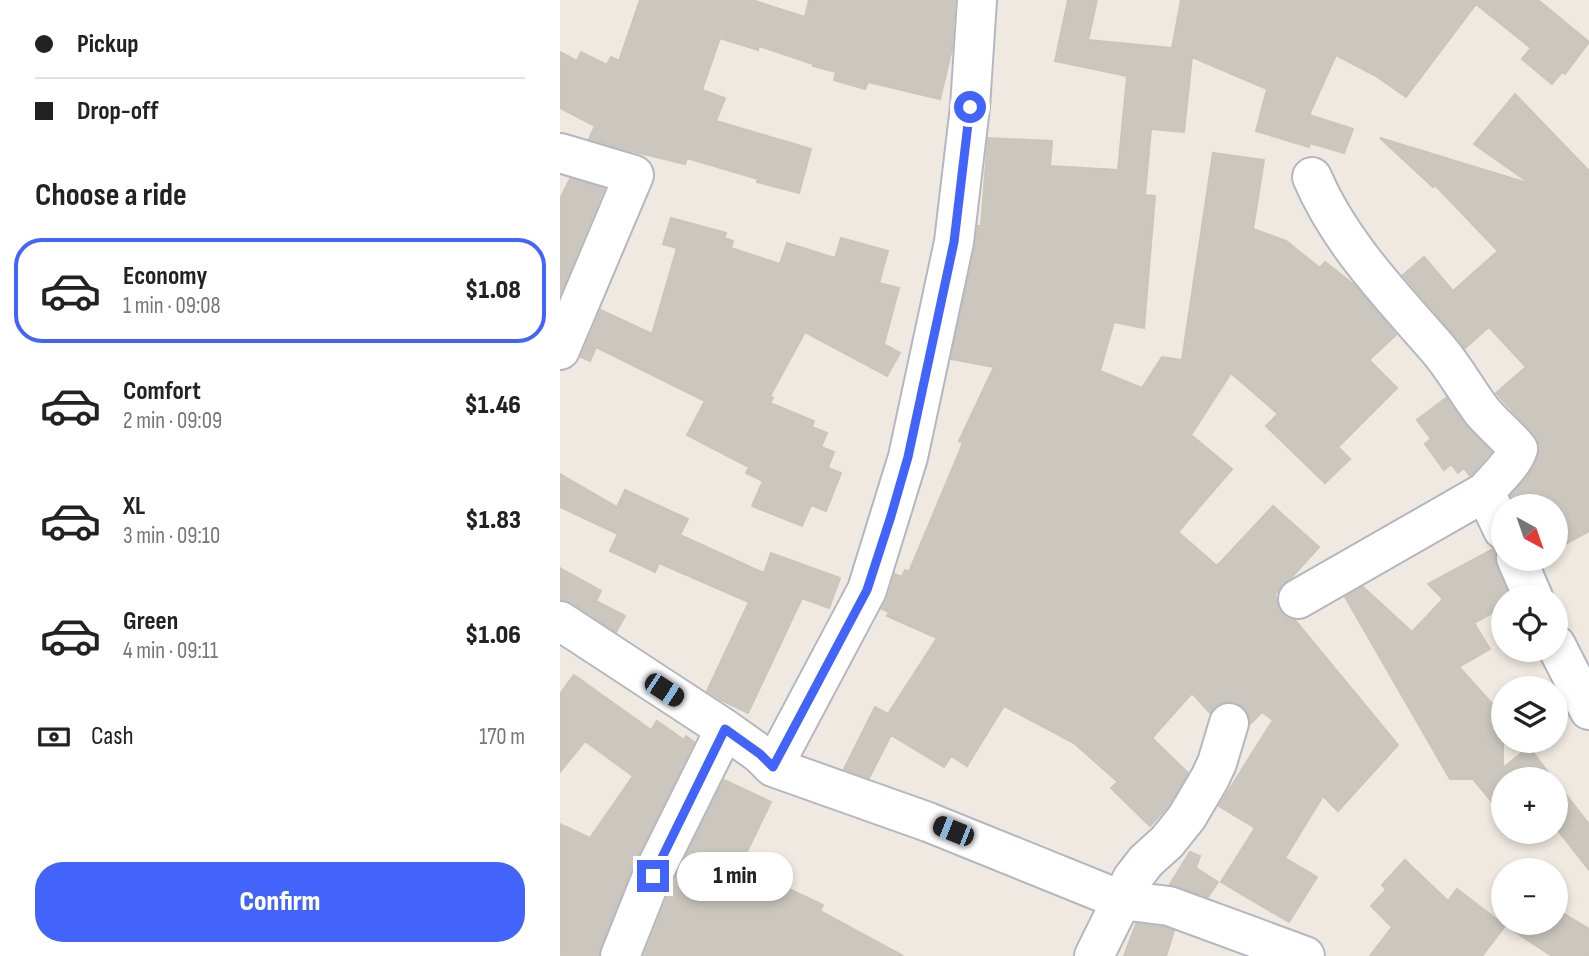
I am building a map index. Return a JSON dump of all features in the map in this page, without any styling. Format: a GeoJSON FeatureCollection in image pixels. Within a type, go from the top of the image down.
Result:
{"type":"FeatureCollection","features":[{"type":"Feature","properties":{"kind":"street"},"geometry":{"type":"LineString","coordinates":[[773,767],[867,590],[908,457],[954,242],[970,107],[977,0]]}},
{"type":"Feature","properties":{"kind":"street"},"geometry":{"type":"LineString","coordinates":[[560,153],[634,175],[560,349]]}},
{"type":"Feature","properties":{"kind":"street"},"geometry":{"type":"LineString","coordinates":[[1298,599],[1485,492],[1512,461],[1518,449],[1482,411],[1453,366],[1350,244],[1312,177]]}},
{"type":"Feature","properties":{"kind":"street"},"geometry":{"type":"LineString","coordinates":[[1485,492],[1491,505]]}},
{"type":"Feature","properties":{"kind":"street"},"geometry":{"type":"LineString","coordinates":[[560,621],[725,729],[760,754],[773,767],[928,822],[1121,900],[1169,906],[1305,956]]}},
{"type":"Feature","properties":{"kind":"street"},"geometry":{"type":"LineString","coordinates":[[1565,662],[1589,710]]}},
{"type":"Feature","properties":{"kind":"street"},"geometry":{"type":"LineString","coordinates":[[1094,956],[1132,879],[1146,861],[1167,842],[1210,779],[1229,723]]}},
{"type":"Feature","properties":{"kind":"street"},"geometry":{"type":"LineString","coordinates":[[621,956],[653,876],[725,729]]}},
{"type":"Feature","properties":{"kind":"building"},"geometry":{"type":"Polygon","coordinates":[[[640,0],[752,0],[805,17],[809,0],[955,0],[952,49],[940,99],[868,82],[865,89],[834,80],[836,72],[759,46],[758,50],[720,38],[702,90],[725,98],[716,121],[811,149],[799,193],[687,158],[685,164],[589,139],[595,126],[560,108],[560,52],[577,61],[581,52],[607,65],[611,57],[619,61],[640,0]]]}},
{"type":"Feature","properties":{"kind":"building"},"geometry":{"type":"Polygon","coordinates":[[[1068,0],[1097,0],[1088,40],[1172,48],[1181,0],[1538,0],[1589,42],[1565,74],[1562,72],[1552,84],[1522,59],[1531,48],[1476,4],[1406,97],[1376,76],[1336,55],[1309,115],[1353,129],[1344,153],[1310,143],[1309,147],[1256,131],[1267,89],[1192,57],[1184,132],[1151,129],[1145,195],[1155,196],[1144,328],[1114,322],[1100,371],[1142,388],[1162,357],[1182,360],[1213,153],[1264,160],[1253,229],[1286,241],[1320,268],[1325,262],[1354,285],[1396,335],[1369,360],[1397,388],[1338,447],[1350,459],[1325,483],[1266,426],[1278,414],[1231,373],[1191,435],[1232,469],[1178,532],[1217,566],[1273,506],[1319,547],[1280,587],[1275,595],[1279,609],[1286,617],[1295,620],[1398,745],[1338,811],[1323,796],[1285,858],[1317,877],[1289,922],[1221,882],[1255,828],[1219,806],[1273,720],[1262,712],[1250,724],[1250,717],[1245,709],[1236,702],[1223,702],[1210,713],[1192,693],[1152,738],[1188,773],[1169,805],[1150,826],[1111,788],[1118,782],[1074,743],[1004,706],[967,766],[951,756],[944,767],[891,735],[869,778],[844,769],[875,707],[888,714],[937,638],[887,616],[889,612],[882,609],[895,574],[902,577],[905,570],[909,572],[963,443],[959,441],[994,367],[951,359],[978,226],[981,226],[988,138],[1052,141],[1050,166],[1118,170],[1127,76],[1055,61],[1068,0]]]}},
{"type":"Feature","properties":{"kind":"building"},"geometry":{"type":"Polygon","coordinates":[[[1515,94],[1589,171],[1589,531],[1568,542],[1568,494],[1513,494],[1535,465],[1540,446],[1535,435],[1496,393],[1526,367],[1489,327],[1465,348],[1403,275],[1424,257],[1453,291],[1498,251],[1435,185],[1433,187],[1380,138],[1531,184],[1474,144],[1515,94]]]}},
{"type":"Feature","properties":{"kind":"building"},"geometry":{"type":"Polygon","coordinates":[[[570,179],[604,189],[560,294],[560,199],[570,179]]]}},
{"type":"Feature","properties":{"kind":"building"},"geometry":{"type":"Polygon","coordinates":[[[671,218],[726,233],[724,238],[733,241],[731,248],[780,264],[787,243],[835,258],[841,238],[888,251],[879,283],[899,288],[884,344],[900,353],[887,376],[805,332],[770,396],[773,398],[770,403],[814,421],[812,427],[827,433],[821,447],[834,452],[828,468],[841,473],[826,511],[811,505],[802,526],[752,506],[763,481],[746,473],[749,467],[687,435],[705,401],[596,347],[590,361],[581,357],[601,310],[652,334],[677,248],[663,244],[671,218]]]}},
{"type":"Feature","properties":{"kind":"building"},"geometry":{"type":"Polygon","coordinates":[[[1446,398],[1464,424],[1491,452],[1470,476],[1464,468],[1458,473],[1451,464],[1444,470],[1425,444],[1431,439],[1417,420],[1446,398]]]}},
{"type":"Feature","properties":{"kind":"building"},"geometry":{"type":"Polygon","coordinates":[[[560,474],[617,507],[625,490],[688,519],[680,535],[764,573],[771,553],[840,578],[829,608],[802,598],[748,713],[707,691],[749,602],[659,563],[655,572],[610,551],[618,534],[560,507],[560,474]]]}},
{"type":"Feature","properties":{"kind":"building"},"geometry":{"type":"Polygon","coordinates":[[[1491,550],[1491,571],[1498,571],[1504,585],[1491,585],[1491,614],[1474,623],[1490,649],[1459,667],[1491,703],[1491,753],[1503,753],[1503,767],[1491,767],[1491,801],[1473,779],[1450,779],[1345,597],[1363,587],[1412,632],[1443,599],[1428,584],[1491,550]]]}},
{"type":"Feature","properties":{"kind":"building"},"geometry":{"type":"Polygon","coordinates":[[[560,568],[601,591],[596,601],[625,616],[616,632],[572,603],[560,599],[560,568]]]}},
{"type":"Feature","properties":{"kind":"building"},"geometry":{"type":"Polygon","coordinates":[[[574,675],[651,730],[657,721],[684,740],[686,736],[694,742],[632,868],[599,956],[560,956],[560,824],[590,838],[633,776],[585,741],[560,772],[560,694],[574,675]]]}},
{"type":"Feature","properties":{"kind":"building"},"geometry":{"type":"Polygon","coordinates":[[[1522,753],[1534,753],[1544,767],[1504,767],[1522,753]]]}},
{"type":"Feature","properties":{"kind":"building"},"geometry":{"type":"Polygon","coordinates":[[[724,780],[771,802],[740,866],[823,905],[820,911],[903,956],[644,956],[672,885],[724,780]]]}},
{"type":"Feature","properties":{"kind":"building"},"geometry":{"type":"Polygon","coordinates":[[[1568,797],[1589,824],[1589,870],[1568,843],[1568,797]]]}},
{"type":"Feature","properties":{"kind":"building"},"geometry":{"type":"Polygon","coordinates":[[[1190,852],[1200,856],[1196,868],[1218,882],[1208,897],[1170,884],[1190,852]]]}},
{"type":"Feature","properties":{"kind":"building"},"geometry":{"type":"Polygon","coordinates":[[[1405,860],[1448,901],[1457,889],[1491,915],[1491,935],[1498,935],[1482,956],[1370,956],[1392,927],[1371,906],[1386,890],[1382,885],[1405,860]]]}},
{"type":"Feature","properties":{"kind":"building"},"geometry":{"type":"Polygon","coordinates":[[[1568,916],[1589,929],[1589,956],[1552,956],[1520,935],[1568,935],[1568,916]]]}},
{"type":"Feature","properties":{"kind":"building"},"geometry":{"type":"Polygon","coordinates":[[[1136,924],[1164,927],[1174,931],[1166,956],[1124,956],[1136,924]]]}},
{"type":"Feature","properties":{"kind":"route"},"geometry":{"type":"LineString","coordinates":[[653,876],[725,729],[760,754],[773,767],[867,590],[908,457],[954,242],[970,107]]}}]}
